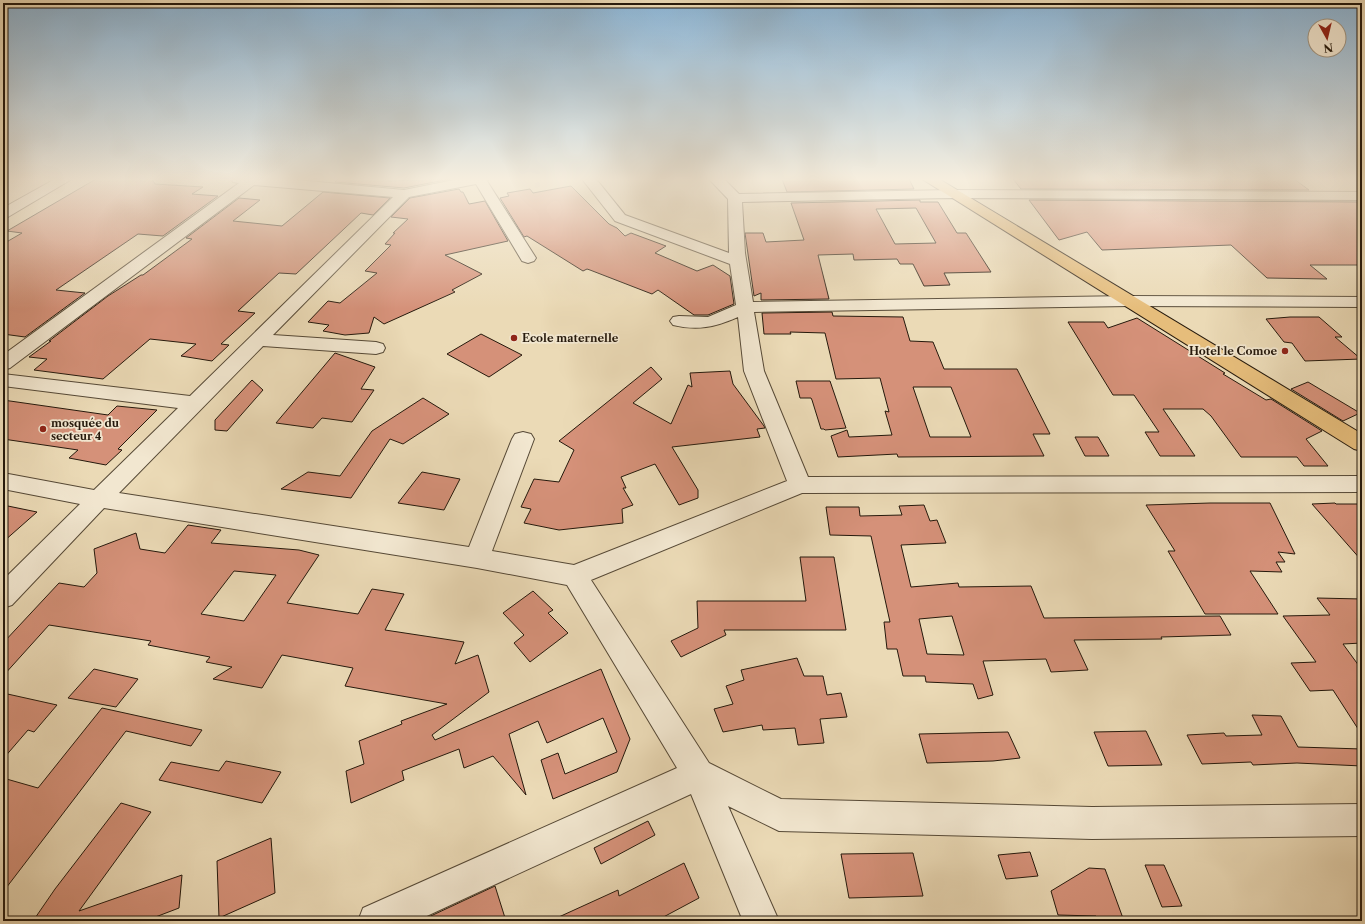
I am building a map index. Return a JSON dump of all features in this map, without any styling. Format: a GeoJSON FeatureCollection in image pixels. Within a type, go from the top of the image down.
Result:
{"type":"FeatureCollection","features":[{"type":"Feature","properties":{"kind":"main road"},"geometry":{"type":"LineString","coordinates":[[998,222],[1130,301],[1362,444]]}},
{"type":"Feature","properties":{"kind":"street"},"geometry":{"type":"LineString","coordinates":[[3,364],[191,222]]}},
{"type":"Feature","properties":{"kind":"street"},"geometry":{"type":"LineString","coordinates":[[3,597],[376,222]]}},
{"type":"Feature","properties":{"kind":"street"},"geometry":{"type":"LineString","coordinates":[[507,222],[528,258]]}},
{"type":"Feature","properties":{"kind":"street"},"geometry":{"type":"LineString","coordinates":[[631,222],[737,261]]}},
{"type":"Feature","properties":{"kind":"street"},"geometry":{"type":"LineString","coordinates":[[736,222],[737,261],[754,371],[800,485]]}},
{"type":"Feature","properties":{"kind":"street"},"geometry":{"type":"LineString","coordinates":[[679,321],[711,322],[744,307],[1130,301],[1362,302]]}},
{"type":"Feature","properties":{"kind":"street"},"geometry":{"type":"LineString","coordinates":[[258,340],[376,348]]}},
{"type":"Feature","properties":{"kind":"street"},"geometry":{"type":"LineString","coordinates":[[3,380],[195,403]]}},
{"type":"Feature","properties":{"kind":"street"},"geometry":{"type":"LineString","coordinates":[[477,558],[523,439]]}},
{"type":"Feature","properties":{"kind":"street"},"geometry":{"type":"LineString","coordinates":[[3,482],[99,499],[477,558],[575,576],[800,485],[1362,484]]}},
{"type":"Feature","properties":{"kind":"street"},"geometry":{"type":"LineString","coordinates":[[575,576],[698,774],[761,921]]}},
{"type":"Feature","properties":{"kind":"street"},"geometry":{"type":"LineString","coordinates":[[698,774],[779,815],[1092,823],[1362,820]]}},
{"type":"Feature","properties":{"kind":"street"},"geometry":{"type":"LineString","coordinates":[[376,921],[698,774]]}},
{"type":"Feature","properties":{"kind":"building"},"geometry":{"type":"Polygon","coordinates":[[[22,222],[182,222],[163,236],[138,234],[56,290],[85,293],[25,337],[3,334],[3,244],[22,233],[7,231],[22,222]]]}},
{"type":"Feature","properties":{"kind":"building"},"geometry":{"type":"Polygon","coordinates":[[[207,222],[244,222],[282,226],[287,222],[351,222],[296,274],[279,273],[238,311],[255,313],[221,344],[229,345],[212,361],[181,356],[196,344],[150,339],[103,379],[34,370],[47,359],[29,357],[108,296],[143,275],[192,239],[186,238],[207,222]]]}},
{"type":"Feature","properties":{"kind":"building"},"geometry":{"type":"Polygon","coordinates":[[[405,222],[497,222],[508,241],[445,255],[482,274],[452,290],[455,292],[384,324],[374,317],[369,333],[345,335],[323,331],[329,325],[308,322],[328,301],[340,303],[377,273],[365,271],[391,245],[385,244],[395,233],[393,233],[405,222]]]}},
{"type":"Feature","properties":{"kind":"building"},"geometry":{"type":"Polygon","coordinates":[[[515,222],[607,222],[617,228],[625,236],[631,233],[666,246],[655,253],[697,271],[713,265],[730,276],[734,304],[708,315],[694,315],[658,290],[652,294],[587,269],[583,271],[527,236],[524,237],[515,222]]]}},
{"type":"Feature","properties":{"kind":"building"},"geometry":{"type":"Polygon","coordinates":[[[798,222],[883,222],[895,244],[936,243],[924,222],[950,222],[957,233],[966,233],[991,272],[944,273],[950,285],[924,286],[913,264],[900,264],[897,259],[854,260],[853,254],[818,255],[829,299],[761,300],[761,293],[754,296],[745,233],[763,233],[766,242],[804,240],[798,222]]]}},
{"type":"Feature","properties":{"kind":"building"},"geometry":{"type":"Polygon","coordinates":[[[1046,222],[1362,222],[1362,265],[1310,265],[1327,279],[1267,278],[1231,245],[1102,250],[1087,232],[1059,240],[1046,222]]]}},
{"type":"Feature","properties":{"kind":"building"},"geometry":{"type":"Polygon","coordinates":[[[832,312],[833,316],[903,317],[910,341],[933,342],[944,369],[1017,369],[1050,434],[1033,434],[1044,456],[898,457],[897,454],[838,457],[831,436],[847,430],[849,437],[892,435],[885,411],[889,412],[880,378],[836,379],[825,333],[790,332],[791,334],[764,334],[762,313],[832,312]],[[913,387],[930,437],[971,437],[951,387],[913,387]]]}},
{"type":"Feature","properties":{"kind":"building"},"geometry":{"type":"Polygon","coordinates":[[[1319,317],[1342,337],[1335,337],[1361,359],[1305,361],[1292,343],[1284,342],[1266,319],[1319,317]]]}},
{"type":"Feature","properties":{"kind":"building"},"geometry":{"type":"Polygon","coordinates":[[[1137,318],[1225,373],[1223,374],[1266,400],[1271,399],[1322,431],[1306,439],[1328,466],[1304,466],[1297,457],[1241,457],[1211,416],[1203,409],[1163,409],[1195,456],[1160,456],[1145,432],[1159,432],[1134,395],[1113,395],[1068,322],[1104,322],[1108,328],[1137,318]]]}},
{"type":"Feature","properties":{"kind":"building"},"geometry":{"type":"Polygon","coordinates":[[[481,334],[522,355],[489,377],[447,354],[481,334]]]}},
{"type":"Feature","properties":{"kind":"building"},"geometry":{"type":"Polygon","coordinates":[[[335,353],[375,367],[361,389],[374,390],[352,422],[322,418],[313,428],[276,423],[335,353]]]}},
{"type":"Feature","properties":{"kind":"building"},"geometry":{"type":"Polygon","coordinates":[[[651,367],[662,379],[633,403],[671,424],[688,385],[692,387],[690,373],[730,371],[733,384],[765,428],[757,429],[760,437],[672,447],[698,490],[698,498],[679,505],[655,464],[621,477],[626,488],[623,488],[633,505],[622,509],[623,523],[559,530],[524,523],[531,509],[521,507],[534,479],[559,482],[574,450],[559,441],[651,367]]]}},
{"type":"Feature","properties":{"kind":"building"},"geometry":{"type":"Polygon","coordinates":[[[252,380],[263,390],[227,431],[215,430],[215,420],[252,380]]]}},
{"type":"Feature","properties":{"kind":"building"},"geometry":{"type":"Polygon","coordinates":[[[796,381],[830,381],[846,428],[821,429],[811,398],[800,398],[796,381]]]}},
{"type":"Feature","properties":{"kind":"building"},"geometry":{"type":"Polygon","coordinates":[[[1308,382],[1360,413],[1343,421],[1291,389],[1308,382]]]}},
{"type":"Feature","properties":{"kind":"building"},"geometry":{"type":"Polygon","coordinates":[[[423,398],[449,414],[403,444],[390,439],[351,498],[281,489],[308,472],[340,476],[372,431],[423,398]]]}},
{"type":"Feature","properties":{"kind":"building"},"geometry":{"type":"Polygon","coordinates":[[[3,400],[108,415],[117,406],[157,410],[118,449],[122,450],[106,465],[69,458],[78,450],[3,439],[3,400]]]}},
{"type":"Feature","properties":{"kind":"building"},"geometry":{"type":"Polygon","coordinates":[[[1075,437],[1098,437],[1109,456],[1085,456],[1075,437]]]}},
{"type":"Feature","properties":{"kind":"building"},"geometry":{"type":"Polygon","coordinates":[[[422,472],[460,479],[444,510],[398,503],[422,472]]]}},
{"type":"Feature","properties":{"kind":"building"},"geometry":{"type":"Polygon","coordinates":[[[1270,503],[1295,554],[1278,552],[1285,562],[1276,562],[1282,572],[1250,571],[1278,614],[1205,614],[1168,551],[1175,551],[1146,505],[1270,503]]]}},
{"type":"Feature","properties":{"kind":"building"},"geometry":{"type":"Polygon","coordinates":[[[1312,504],[1362,504],[1362,561],[1312,504]]]}},
{"type":"Feature","properties":{"kind":"building"},"geometry":{"type":"Polygon","coordinates":[[[3,505],[37,512],[3,542],[3,505]]]}},
{"type":"Feature","properties":{"kind":"building"},"geometry":{"type":"Polygon","coordinates":[[[924,505],[930,521],[937,520],[946,543],[901,545],[911,587],[958,583],[959,587],[1031,586],[1044,618],[1220,616],[1231,635],[1161,637],[1162,639],[1074,640],[1088,670],[1051,672],[1046,659],[983,661],[993,695],[978,699],[973,684],[926,682],[925,676],[903,676],[897,649],[887,649],[884,622],[890,622],[871,536],[830,535],[826,507],[859,507],[860,516],[902,515],[899,506],[924,505]],[[952,616],[919,619],[927,654],[964,655],[952,616]]]}},
{"type":"Feature","properties":{"kind":"building"},"geometry":{"type":"Polygon","coordinates":[[[188,525],[221,530],[211,543],[299,550],[319,555],[287,603],[358,614],[372,589],[404,594],[385,630],[464,642],[455,664],[478,655],[489,692],[432,735],[435,740],[601,669],[630,739],[617,772],[553,799],[541,760],[558,753],[565,774],[617,752],[603,718],[547,743],[538,721],[509,734],[526,795],[493,756],[464,768],[459,749],[402,771],[404,780],[351,803],[346,771],[364,764],[359,741],[402,724],[401,721],[447,704],[345,686],[353,668],[282,655],[262,688],[213,679],[232,667],[206,662],[210,657],[148,645],[151,641],[49,625],[3,676],[3,643],[59,583],[84,587],[97,573],[94,549],[136,533],[140,549],[165,553],[188,525]],[[234,571],[201,614],[244,621],[276,575],[234,571]]]}},
{"type":"Feature","properties":{"kind":"building"},"geometry":{"type":"Polygon","coordinates":[[[800,557],[834,557],[846,630],[724,630],[726,635],[681,657],[671,641],[698,628],[697,601],[806,601],[800,557]]]}},
{"type":"Feature","properties":{"kind":"building"},"geometry":{"type":"Polygon","coordinates":[[[533,591],[553,610],[548,613],[568,633],[530,662],[514,643],[524,635],[503,613],[533,591]]]}},
{"type":"Feature","properties":{"kind":"building"},"geometry":{"type":"Polygon","coordinates":[[[1317,598],[1362,599],[1362,643],[1343,644],[1362,670],[1362,735],[1333,690],[1310,691],[1291,663],[1316,662],[1283,616],[1330,615],[1317,598]]]}},
{"type":"Feature","properties":{"kind":"building"},"geometry":{"type":"Polygon","coordinates":[[[797,658],[804,676],[823,676],[827,695],[841,693],[847,717],[820,719],[824,743],[798,745],[795,728],[763,730],[762,725],[723,732],[714,709],[733,704],[726,686],[744,680],[741,670],[797,658]]]}},
{"type":"Feature","properties":{"kind":"building"},"geometry":{"type":"Polygon","coordinates":[[[94,669],[138,679],[116,707],[68,698],[94,669]]]}},
{"type":"Feature","properties":{"kind":"building"},"geometry":{"type":"Polygon","coordinates":[[[3,693],[57,705],[34,732],[28,730],[3,759],[3,693]]]}},
{"type":"Feature","properties":{"kind":"building"},"geometry":{"type":"Polygon","coordinates":[[[102,708],[202,730],[191,746],[126,731],[3,892],[3,778],[38,788],[102,708]]]}},
{"type":"Feature","properties":{"kind":"building"},"geometry":{"type":"Polygon","coordinates":[[[1252,715],[1281,716],[1298,747],[1362,749],[1362,766],[1297,763],[1253,765],[1251,762],[1202,764],[1187,735],[1224,733],[1226,736],[1262,735],[1252,715]]]}},
{"type":"Feature","properties":{"kind":"building"},"geometry":{"type":"Polygon","coordinates":[[[1146,731],[1162,765],[1108,766],[1094,732],[1146,731]]]}},
{"type":"Feature","properties":{"kind":"building"},"geometry":{"type":"Polygon","coordinates":[[[1008,732],[1020,758],[993,761],[927,763],[919,734],[1008,732]]]}},
{"type":"Feature","properties":{"kind":"building"},"geometry":{"type":"Polygon","coordinates":[[[226,761],[281,772],[262,803],[159,780],[171,762],[219,771],[226,761]]]}},
{"type":"Feature","properties":{"kind":"building"},"geometry":{"type":"Polygon","coordinates":[[[121,803],[151,812],[79,911],[182,875],[179,908],[145,921],[33,921],[55,889],[121,803]]]}},
{"type":"Feature","properties":{"kind":"building"},"geometry":{"type":"Polygon","coordinates":[[[648,821],[655,835],[601,864],[594,848],[648,821]]]}},
{"type":"Feature","properties":{"kind":"building"},"geometry":{"type":"Polygon","coordinates":[[[271,838],[275,893],[219,918],[217,861],[271,838]]]}},
{"type":"Feature","properties":{"kind":"building"},"geometry":{"type":"Polygon","coordinates":[[[1030,852],[1038,876],[1006,879],[998,855],[1030,852]]]}},
{"type":"Feature","properties":{"kind":"building"},"geometry":{"type":"Polygon","coordinates":[[[913,853],[923,896],[849,898],[841,854],[913,853]]]}},
{"type":"Feature","properties":{"kind":"building"},"geometry":{"type":"Polygon","coordinates":[[[684,863],[699,898],[656,921],[550,921],[618,890],[619,896],[684,863]]]}},
{"type":"Feature","properties":{"kind":"building"},"geometry":{"type":"Polygon","coordinates":[[[1145,865],[1164,865],[1182,906],[1162,907],[1145,865]]]}},
{"type":"Feature","properties":{"kind":"building"},"geometry":{"type":"Polygon","coordinates":[[[1089,868],[1105,869],[1124,921],[1097,921],[1096,916],[1058,915],[1051,891],[1089,868]]]}},
{"type":"Feature","properties":{"kind":"building"},"geometry":{"type":"Polygon","coordinates":[[[495,886],[506,921],[420,921],[495,886]]]}},
{"type":"Feature","properties":{"kind":"place","name":"Ecole maternelle"},"geometry":{"type":"Point","coordinates":[514,338]}},
{"type":"Feature","properties":{"kind":"place","name":"Hotel le Comoe"},"geometry":{"type":"Point","coordinates":[1285,351]}},
{"type":"Feature","properties":{"kind":"place","name":"mosquée du secteur 4"},"geometry":{"type":"Point","coordinates":[43,429]}}]}
